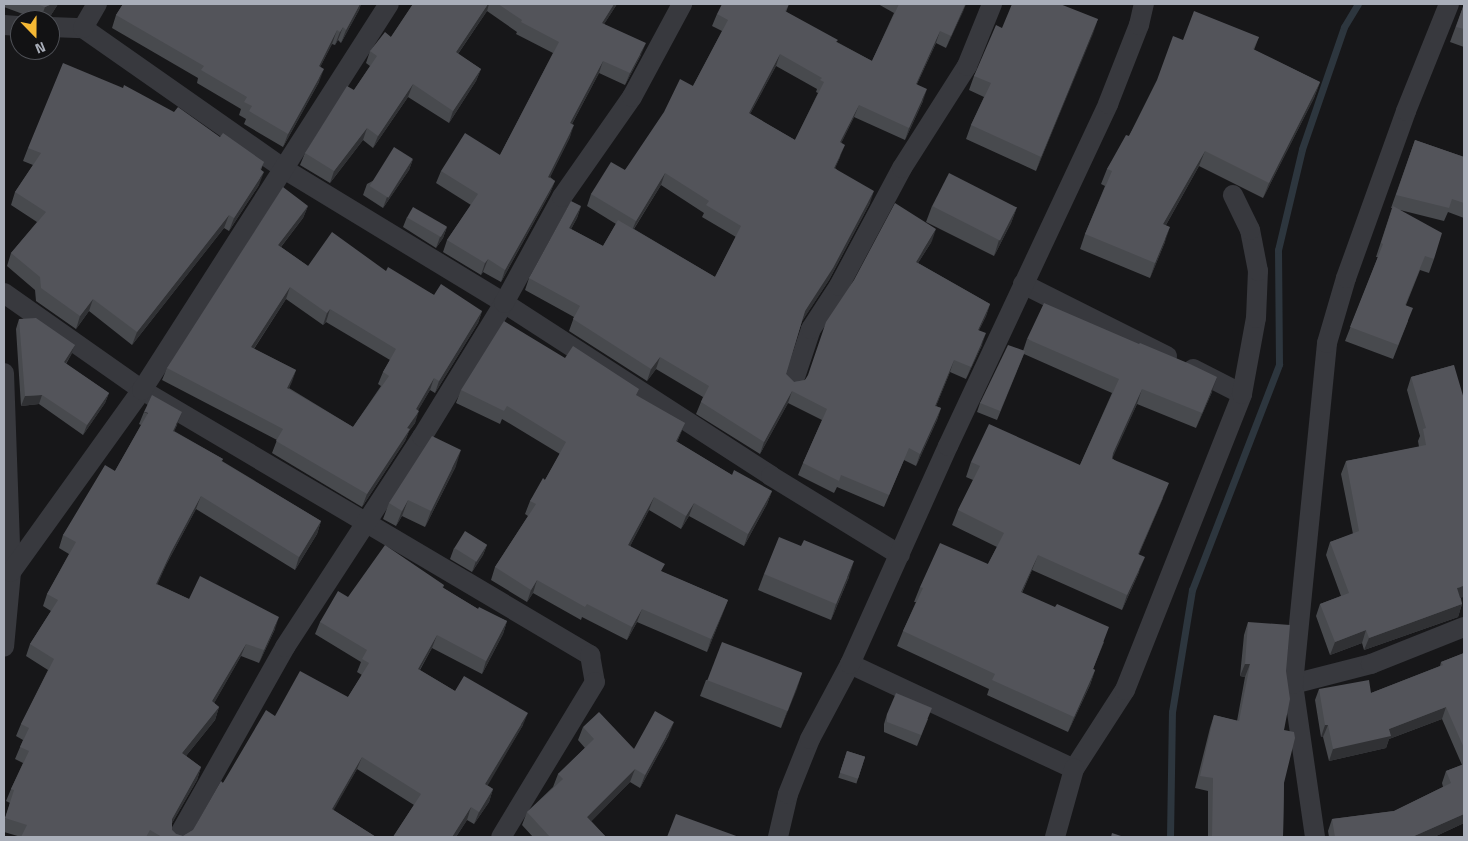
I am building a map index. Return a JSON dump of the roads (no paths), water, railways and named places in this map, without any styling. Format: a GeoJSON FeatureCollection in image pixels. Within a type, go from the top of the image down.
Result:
{"type":"FeatureCollection","features":[{"type":"Feature","properties":{"kind":"street"},"geometry":{"type":"LineString","coordinates":[[83,28],[97,4]]}},
{"type":"Feature","properties":{"kind":"street"},"geometry":{"type":"LineString","coordinates":[[11,572],[142,390],[389,4]]}},
{"type":"Feature","properties":{"kind":"street"},"geometry":{"type":"LineString","coordinates":[[178,837],[285,647],[366,523],[504,303],[562,198],[632,97],[682,4]]}},
{"type":"Feature","properties":{"kind":"street"},"geometry":{"type":"LineString","coordinates":[[793,383],[811,329],[839,286],[902,168],[967,66],[992,4]]}},
{"type":"Feature","properties":{"kind":"street"},"geometry":{"type":"LineString","coordinates":[[778,837],[788,794],[810,739],[850,664],[1023,284],[1108,104],[1139,25],[1144,4]]}},
{"type":"Feature","properties":{"kind":"street"},"geometry":{"type":"LineString","coordinates":[[1316,837],[1293,684],[1327,343],[1346,278],[1406,111],[1449,4]]}},
{"type":"Feature","properties":{"kind":"street"},"geometry":{"type":"LineString","coordinates":[[60,27],[83,28],[284,169],[504,303],[771,476],[900,555]]}},
{"type":"Feature","properties":{"kind":"street"},"geometry":{"type":"LineString","coordinates":[[1055,837],[1074,769],[1125,690],[1242,394],[1256,318],[1258,272],[1250,230],[1233,195]]}},
{"type":"Feature","properties":{"kind":"street"},"geometry":{"type":"LineString","coordinates":[[1023,284],[1242,394]]}},
{"type":"Feature","properties":{"kind":"street"},"geometry":{"type":"LineString","coordinates":[[4,293],[142,390],[590,654],[595,682],[501,837]]}},
{"type":"Feature","properties":{"kind":"street"},"geometry":{"type":"LineString","coordinates":[[4,373],[11,572],[4,647]]}},
{"type":"Feature","properties":{"kind":"street"},"geometry":{"type":"LineString","coordinates":[[1293,684],[1371,664],[1464,627]]}},
{"type":"Feature","properties":{"kind":"street"},"geometry":{"type":"LineString","coordinates":[[850,664],[1074,769]]}},
{"type":"Feature","properties":{"kind":"waterway"},"geometry":{"type":"LineString","coordinates":[[1170,837],[1172,712],[1192,590],[1279,364],[1278,250],[1302,149],[1344,27],[1358,4]]}}]}
